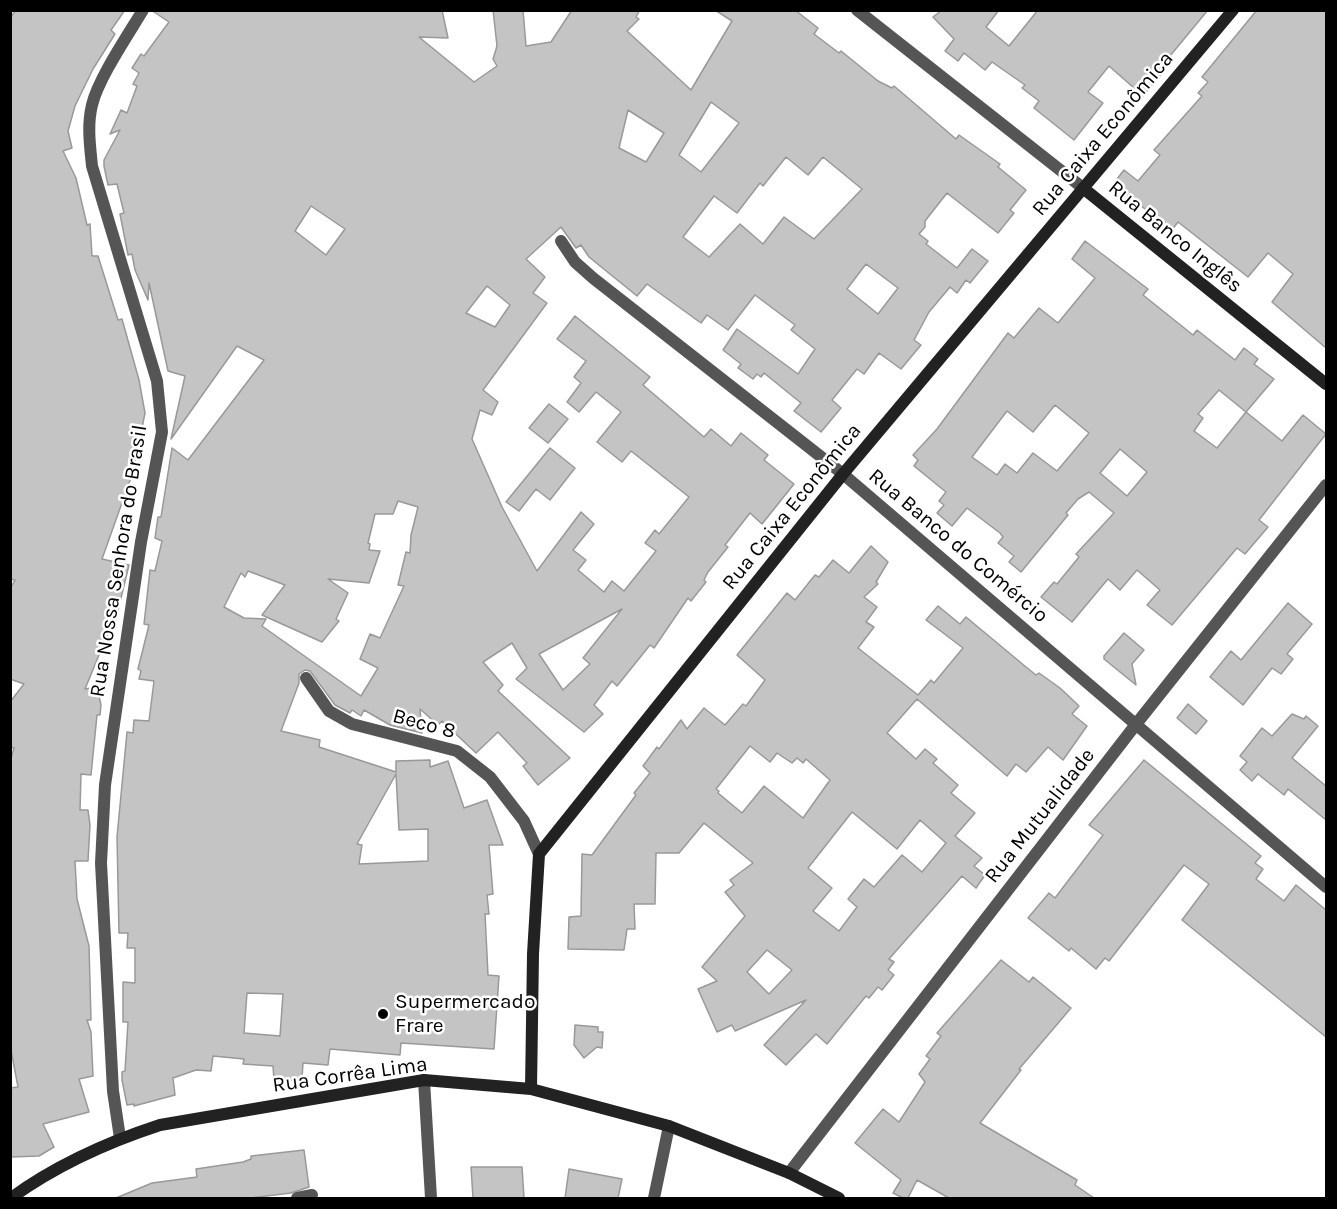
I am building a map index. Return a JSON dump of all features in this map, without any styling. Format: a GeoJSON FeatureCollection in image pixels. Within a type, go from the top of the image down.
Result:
{"type":"FeatureCollection","features":[{"type":"Feature","properties":{"kind":"street","name":"Rua Nossa Senhora do Brasil"},"geometry":{"type":"LineString","coordinates":[[120,1138],[113,1091],[101,863],[105,784],[141,542],[162,432],[156,381],[92,166],[89,140],[92,104],[116,54],[143,10]]}},
{"type":"Feature","properties":{"kind":"street","name":"Rua Banco Inglês"},"geometry":{"type":"LineString","coordinates":[[857,10],[1326,384]]}},
{"type":"Feature","properties":{"kind":"street","name":"Rua Caixa Econômica"},"geometry":{"type":"LineString","coordinates":[[539,854],[843,474],[1233,10]]}},
{"type":"Feature","properties":{"kind":"street","name":"Rua Banco do Comércio"},"geometry":{"type":"LineString","coordinates":[[561,241],[575,261],[593,278],[843,474],[1137,723],[1326,887]]}},
{"type":"Feature","properties":{"kind":"street","name":"Rua Mutualidade"},"geometry":{"type":"LineString","coordinates":[[789,1173],[1137,723],[1326,485]]}},
{"type":"Feature","properties":{"kind":"street","name":"Beco 8"},"geometry":{"type":"LineString","coordinates":[[306,678],[329,711],[352,724],[442,745],[457,751],[490,777],[524,821],[539,854]]}},
{"type":"Feature","properties":{"kind":"street"},"geometry":{"type":"LineString","coordinates":[[531,1089],[533,954],[539,854]]}},
{"type":"Feature","properties":{"kind":"street","name":"Rua Corrêa Lima"},"geometry":{"type":"LineString","coordinates":[[11,1198],[32,1183],[120,1138],[160,1125],[424,1080],[531,1089],[669,1126],[789,1173],[839,1198]]}},
{"type":"Feature","properties":{"kind":"street"},"geometry":{"type":"LineString","coordinates":[[424,1080],[431,1198]]}},
{"type":"Feature","properties":{"kind":"street"},"geometry":{"type":"LineString","coordinates":[[654,1198],[669,1126]]}},
{"type":"Feature","properties":{"kind":"street"},"geometry":{"type":"LineString","coordinates":[[297,1198],[312,1196]]}},
{"type":"Feature","properties":{"kind":"building"},"geometry":{"type":"Polygon","coordinates":[[[16,10],[125,10],[111,30],[115,34],[93,69],[75,106],[68,131],[72,148],[63,151],[76,178],[87,225],[90,224],[92,256],[98,256],[118,320],[122,319],[139,380],[145,413],[133,472],[102,559],[129,565],[114,627],[111,626],[85,689],[97,687],[101,705],[100,715],[97,715],[91,775],[81,774],[80,810],[88,810],[90,825],[88,861],[75,861],[77,899],[89,946],[91,1020],[87,1020],[91,1032],[93,1076],[79,1079],[89,1112],[43,1124],[54,1147],[39,1156],[10,1157],[10,1088],[18,1087],[10,1045],[10,762],[14,748],[10,747],[10,702],[24,684],[10,679],[10,589],[15,580],[10,579],[10,18],[16,10]]]}},
{"type":"Feature","properties":{"kind":"building"},"geometry":{"type":"Polygon","coordinates":[[[151,10],[442,10],[448,38],[419,37],[474,82],[497,66],[493,59],[497,46],[493,10],[523,10],[526,46],[551,42],[572,10],[640,10],[636,17],[639,19],[627,31],[691,90],[732,21],[715,10],[795,10],[818,28],[814,34],[839,53],[841,51],[878,81],[892,88],[894,86],[956,139],[959,135],[1000,164],[998,167],[1026,190],[1010,210],[1014,213],[998,233],[947,193],[925,221],[925,227],[919,234],[928,241],[926,244],[957,268],[972,249],[988,261],[970,283],[966,280],[957,293],[950,287],[929,312],[914,340],[921,345],[901,369],[879,353],[864,374],[857,369],[832,400],[841,408],[821,432],[794,411],[801,403],[764,373],[761,377],[757,374],[753,379],[738,368],[741,364],[723,350],[737,329],[798,374],[815,349],[791,330],[795,325],[755,295],[728,330],[707,315],[701,323],[647,284],[637,296],[589,257],[581,245],[576,248],[561,227],[526,259],[545,277],[533,293],[547,303],[483,390],[498,402],[492,415],[480,410],[472,439],[502,507],[537,571],[581,512],[594,524],[573,550],[586,560],[578,570],[604,592],[612,581],[624,591],[656,551],[645,543],[655,530],[659,534],[689,497],[631,451],[622,462],[597,442],[621,412],[596,392],[579,412],[567,402],[581,383],[574,377],[586,361],[557,339],[575,316],[650,377],[643,385],[704,437],[711,429],[731,446],[741,433],[768,455],[764,460],[794,484],[762,524],[750,513],[725,545],[728,547],[708,572],[704,580],[706,582],[691,601],[688,598],[654,648],[650,645],[617,686],[612,681],[594,705],[603,714],[584,732],[516,679],[527,668],[512,643],[483,662],[503,685],[498,691],[570,758],[538,785],[523,766],[527,763],[498,732],[476,753],[442,721],[438,725],[420,709],[422,733],[390,725],[364,710],[361,716],[352,710],[350,713],[335,705],[310,671],[305,670],[299,674],[299,683],[281,731],[320,740],[319,747],[396,772],[396,761],[430,760],[430,767],[448,761],[464,808],[487,800],[503,845],[489,845],[493,894],[487,895],[489,914],[485,914],[488,975],[499,976],[494,1049],[401,1043],[400,1055],[330,1049],[328,1065],[303,1063],[302,1079],[282,1082],[274,1081],[273,1066],[243,1064],[244,1059],[213,1056],[211,1071],[196,1070],[173,1078],[175,1095],[134,1106],[134,1104],[127,1105],[122,1072],[125,1071],[128,1022],[123,1022],[123,982],[135,983],[135,948],[127,948],[128,933],[119,933],[117,837],[127,732],[133,733],[134,720],[149,721],[154,681],[139,679],[141,671],[138,669],[149,625],[144,624],[150,570],[155,571],[162,541],[155,538],[158,517],[161,517],[172,448],[188,460],[264,360],[237,346],[171,439],[185,376],[168,371],[149,283],[148,300],[135,270],[132,254],[128,255],[120,214],[124,213],[117,184],[108,185],[104,166],[104,160],[120,130],[110,134],[121,110],[127,113],[137,86],[133,84],[139,73],[132,68],[141,54],[144,56],[169,22],[151,10]],[[711,102],[679,155],[701,172],[739,123],[711,102]],[[628,110],[619,148],[646,162],[664,133],[628,110]],[[786,157],[763,186],[760,183],[737,213],[714,196],[683,237],[709,257],[740,224],[763,244],[784,217],[814,239],[862,189],[823,157],[808,175],[786,157]],[[311,206],[295,231],[326,255],[345,229],[311,206]],[[866,264],[847,289],[878,314],[898,288],[866,264]],[[487,286],[466,313],[495,327],[510,305],[487,286]],[[398,501],[393,514],[375,514],[368,543],[370,544],[369,550],[380,551],[369,583],[328,579],[348,593],[336,619],[339,621],[322,642],[262,615],[285,585],[248,571],[245,577],[241,573],[224,607],[244,618],[266,619],[262,626],[361,696],[378,668],[360,659],[370,634],[380,638],[404,586],[398,585],[406,552],[410,553],[411,535],[418,507],[398,501]],[[622,609],[539,654],[563,690],[590,664],[583,658],[622,609]],[[396,774],[357,844],[362,845],[359,864],[428,861],[428,829],[399,830],[396,774]],[[247,993],[244,1033],[280,1036],[283,994],[247,993]]]}},
{"type":"Feature","properties":{"kind":"building"},"geometry":{"type":"Polygon","coordinates":[[[942,10],[999,10],[986,27],[1009,46],[1038,10],[1208,10],[1160,68],[1164,71],[1143,96],[1109,66],[1088,92],[1103,103],[1074,140],[1034,108],[1039,101],[1022,88],[1025,85],[992,62],[985,70],[964,53],[958,61],[945,51],[954,39],[933,17],[942,10]]]}},
{"type":"Feature","properties":{"kind":"building"},"geometry":{"type":"Polygon","coordinates":[[[1257,10],[1326,10],[1326,348],[1272,302],[1293,274],[1268,253],[1248,277],[1178,222],[1172,230],[1113,184],[1124,170],[1138,181],[1160,155],[1154,150],[1202,96],[1198,93],[1208,82],[1202,77],[1257,10]]]}},
{"type":"Feature","properties":{"kind":"building"},"geometry":{"type":"Polygon","coordinates":[[[1085,241],[1148,289],[1143,295],[1193,335],[1197,330],[1235,360],[1244,348],[1258,359],[1254,364],[1274,379],[1246,412],[1282,441],[1303,415],[1326,434],[1259,520],[1268,527],[1245,554],[1237,548],[1172,625],[1147,605],[1160,590],[1137,570],[1120,590],[1108,579],[1072,622],[1041,597],[1054,582],[1057,584],[1079,557],[1076,554],[1114,513],[1089,492],[1078,499],[1066,513],[1068,515],[1021,572],[1009,562],[1014,556],[998,543],[1003,537],[1000,533],[967,508],[952,526],[937,513],[944,505],[939,501],[946,492],[914,466],[918,460],[913,455],[937,429],[1008,333],[1014,338],[1039,308],[1058,323],[1095,278],[1072,259],[1085,241]],[[1219,390],[1198,414],[1203,418],[1194,431],[1217,448],[1246,412],[1219,390]],[[1055,405],[1033,432],[1007,411],[972,457],[997,475],[1005,464],[1017,473],[1033,453],[1057,471],[1089,433],[1055,405]],[[1120,449],[1100,473],[1127,496],[1147,472],[1120,449]]]}},
{"type":"Feature","properties":{"kind":"building"},"geometry":{"type":"Polygon","coordinates":[[[549,404],[568,419],[548,443],[529,428],[549,404]]]}},
{"type":"Feature","properties":{"kind":"building"},"geometry":{"type":"Polygon","coordinates":[[[550,448],[575,468],[550,500],[536,489],[519,511],[506,502],[550,448]]]}},
{"type":"Feature","properties":{"kind":"building"},"geometry":{"type":"Polygon","coordinates":[[[871,546],[888,562],[876,582],[878,584],[864,597],[877,607],[866,622],[874,627],[858,648],[918,695],[931,680],[934,683],[963,648],[926,620],[938,606],[960,624],[966,617],[1036,675],[1039,673],[1060,688],[1079,706],[1072,714],[1087,726],[1063,760],[1048,747],[1026,772],[1016,764],[1007,776],[917,699],[887,733],[916,759],[925,749],[937,759],[933,763],[958,785],[951,793],[975,813],[955,836],[982,858],[974,866],[985,875],[976,888],[962,876],[889,959],[894,962],[888,970],[894,975],[882,990],[878,987],[869,998],[866,996],[827,1044],[816,1034],[786,1065],[764,1045],[806,1000],[735,1031],[732,1025],[717,1032],[698,989],[717,981],[702,967],[745,916],[725,892],[734,885],[730,880],[753,863],[704,823],[679,853],[656,853],[655,904],[634,904],[635,929],[627,929],[624,950],[568,949],[569,917],[581,916],[582,854],[592,855],[636,795],[634,793],[650,773],[643,766],[657,747],[659,749],[681,720],[687,729],[704,708],[725,725],[743,704],[746,706],[765,680],[737,655],[787,593],[795,600],[815,575],[819,577],[833,560],[849,573],[871,546]],[[750,746],[716,789],[718,793],[742,813],[764,786],[803,818],[830,780],[806,759],[803,763],[797,758],[792,763],[777,753],[770,762],[750,746]],[[852,812],[808,868],[832,888],[813,911],[839,931],[857,907],[848,899],[864,879],[874,887],[902,855],[922,872],[946,843],[920,820],[897,849],[852,812]],[[767,950],[747,972],[769,994],[792,970],[767,950]]]}},
{"type":"Feature","properties":{"kind":"building"},"geometry":{"type":"Polygon","coordinates":[[[1288,603],[1312,624],[1287,654],[1293,659],[1281,674],[1272,668],[1243,705],[1210,677],[1231,651],[1241,660],[1288,603]]]}},
{"type":"Feature","properties":{"kind":"building"},"geometry":{"type":"Polygon","coordinates":[[[1124,633],[1144,650],[1132,664],[1136,685],[1104,659],[1104,656],[1124,633]]]}},
{"type":"Feature","properties":{"kind":"building"},"geometry":{"type":"Polygon","coordinates":[[[1188,704],[1207,721],[1196,734],[1177,718],[1188,704]]]}},
{"type":"Feature","properties":{"kind":"building"},"geometry":{"type":"Polygon","coordinates":[[[1292,714],[1304,719],[1306,716],[1318,726],[1292,758],[1326,786],[1326,820],[1288,789],[1284,795],[1258,774],[1252,781],[1240,770],[1247,762],[1240,756],[1262,728],[1272,736],[1292,714]]]}},
{"type":"Feature","properties":{"kind":"building"},"geometry":{"type":"Polygon","coordinates":[[[1144,760],[1261,856],[1255,863],[1263,869],[1256,879],[1284,901],[1296,885],[1326,910],[1326,1037],[1182,920],[1209,884],[1184,865],[1109,961],[1105,958],[1096,969],[1028,918],[1049,893],[1055,898],[1103,835],[1089,825],[1144,760]]]}},
{"type":"Feature","properties":{"kind":"building"},"geometry":{"type":"Polygon","coordinates":[[[1001,960],[1029,982],[1033,977],[1071,1008],[1019,1069],[1021,1070],[980,1123],[1077,1180],[1075,1185],[1094,1198],[949,1198],[917,1180],[908,1198],[903,1198],[893,1193],[901,1180],[855,1143],[883,1109],[899,1122],[925,1082],[919,1074],[930,1059],[926,1056],[941,1036],[937,1033],[1001,960]]]}},
{"type":"Feature","properties":{"kind":"building"},"geometry":{"type":"Polygon","coordinates":[[[575,1025],[598,1027],[598,1032],[603,1032],[602,1048],[597,1047],[584,1058],[574,1045],[575,1025]]]}},
{"type":"Feature","properties":{"kind":"building"},"geometry":{"type":"Polygon","coordinates":[[[304,1150],[309,1187],[291,1193],[250,1198],[116,1198],[152,1183],[197,1177],[196,1169],[243,1162],[251,1159],[251,1156],[304,1150]]]}},
{"type":"Feature","properties":{"kind":"building"},"geometry":{"type":"Polygon","coordinates":[[[471,1167],[522,1167],[524,1198],[473,1198],[471,1167]]]}},
{"type":"Feature","properties":{"kind":"building"},"geometry":{"type":"Polygon","coordinates":[[[569,1169],[622,1179],[618,1198],[565,1198],[569,1169]]]}},
{"type":"Feature","properties":{"kind":"place","name":"Supermercado Frare"},"geometry":{"type":"Point","coordinates":[383,1014]}}]}
